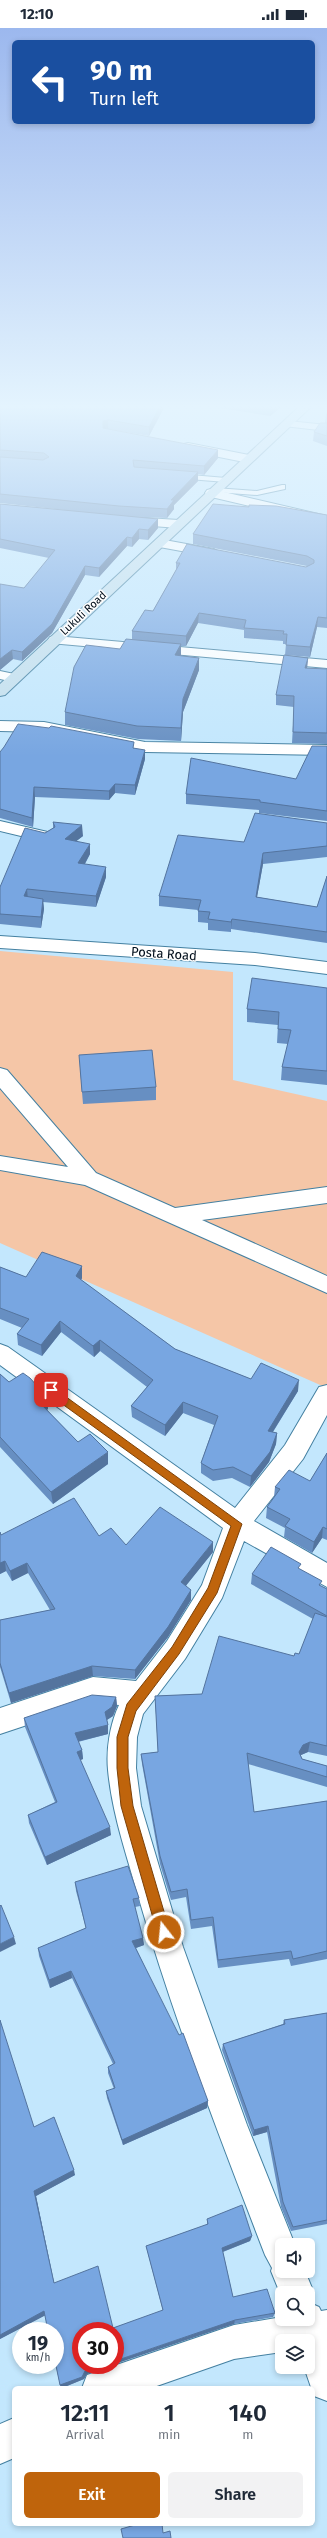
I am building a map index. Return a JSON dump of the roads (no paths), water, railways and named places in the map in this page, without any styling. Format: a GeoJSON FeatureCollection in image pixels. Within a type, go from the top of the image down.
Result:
{"type":"FeatureCollection","features":[{"type":"Feature","properties":{"kind":"street"},"geometry":{"type":"LineString","coordinates":[[136,521],[179,524]]}},
{"type":"Feature","properties":{"kind":"street","name":"Lukuli Road"},"geometry":{"type":"LineString","coordinates":[[0,692],[7,676],[55,640],[182,521]]}},
{"type":"Feature","properties":{"kind":"street"},"geometry":{"type":"LineString","coordinates":[[159,543],[228,556]]}},
{"type":"Feature","properties":{"kind":"street"},"geometry":{"type":"LineString","coordinates":[[55,640],[327,664]]}},
{"type":"Feature","properties":{"kind":"street"},"geometry":{"type":"LineString","coordinates":[[0,726],[44,727],[145,747],[327,750]]}},
{"type":"Feature","properties":{"kind":"street"},"geometry":{"type":"LineString","coordinates":[[0,826],[46,837]]}},
{"type":"Feature","properties":{"kind":"street","name":"Posta Road"},"geometry":{"type":"LineString","coordinates":[[0,942],[255,959],[327,968]]}},
{"type":"Feature","properties":{"kind":"street"},"geometry":{"type":"LineString","coordinates":[[0,1075],[89,1178]]}},
{"type":"Feature","properties":{"kind":"street"},"geometry":{"type":"LineString","coordinates":[[0,1163],[89,1178],[327,1286]]}},
{"type":"Feature","properties":{"kind":"street"},"geometry":{"type":"LineString","coordinates":[[173,1216],[327,1195]]}},
{"type":"Feature","properties":{"kind":"street"},"geometry":{"type":"LineString","coordinates":[[0,1353],[237,1524],[327,1576]]}},
{"type":"Feature","properties":{"kind":"street"},"geometry":{"type":"LineString","coordinates":[[275,2238],[231,2125],[168,1947],[127,1806],[122,1768],[123,1737],[131,1708],[176,1650],[213,1590],[237,1524],[294,1452],[327,1394]]}},
{"type":"Feature","properties":{"kind":"street"},"geometry":{"type":"LineString","coordinates":[[0,1721],[93,1690],[142,1694]]}},
{"type":"Feature","properties":{"kind":"street"},"geometry":{"type":"LineString","coordinates":[[315,2325],[327,2383]]}},
{"type":"Feature","properties":{"kind":"street"},"geometry":{"type":"LineString","coordinates":[[106,2386],[234,2342],[310,2326]]}}]}
